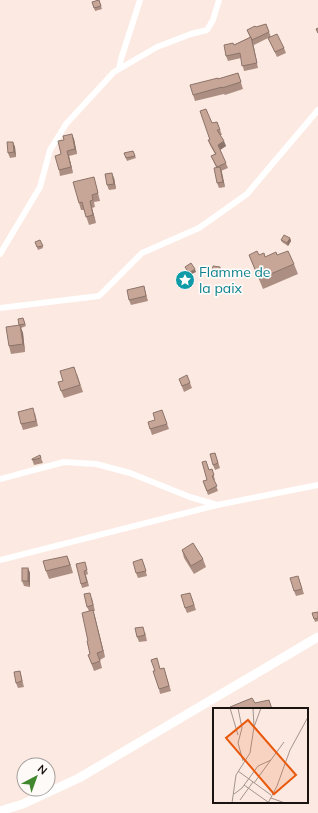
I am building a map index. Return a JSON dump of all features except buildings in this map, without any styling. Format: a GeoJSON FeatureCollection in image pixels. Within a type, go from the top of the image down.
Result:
{"type":"FeatureCollection","features":[{"type":"Feature","properties":{"kind":"main road"},"geometry":{"type":"LineString","coordinates":[[0,811],[23,804],[79,778],[318,637]]}},
{"type":"Feature","properties":{"kind":"street"},"geometry":{"type":"LineString","coordinates":[[119,69],[140,0]]}},
{"type":"Feature","properties":{"kind":"street"},"geometry":{"type":"LineString","coordinates":[[0,254],[40,187],[50,150],[66,124],[114,72],[157,47],[191,34],[207,30],[214,20],[220,0]]}},
{"type":"Feature","properties":{"kind":"street"},"geometry":{"type":"LineString","coordinates":[[0,308],[99,296],[142,253],[199,228],[247,194],[318,110]]}},
{"type":"Feature","properties":{"kind":"street"},"geometry":{"type":"LineString","coordinates":[[0,480],[64,462],[96,464],[130,474],[190,497],[217,505]]}},
{"type":"Feature","properties":{"kind":"street"},"geometry":{"type":"LineString","coordinates":[[0,560],[217,505],[318,485]]}},
{"type":"Feature","properties":{"kind":"place","name":"Flamme de la paix"},"geometry":{"type":"Point","coordinates":[185,280]}}]}
